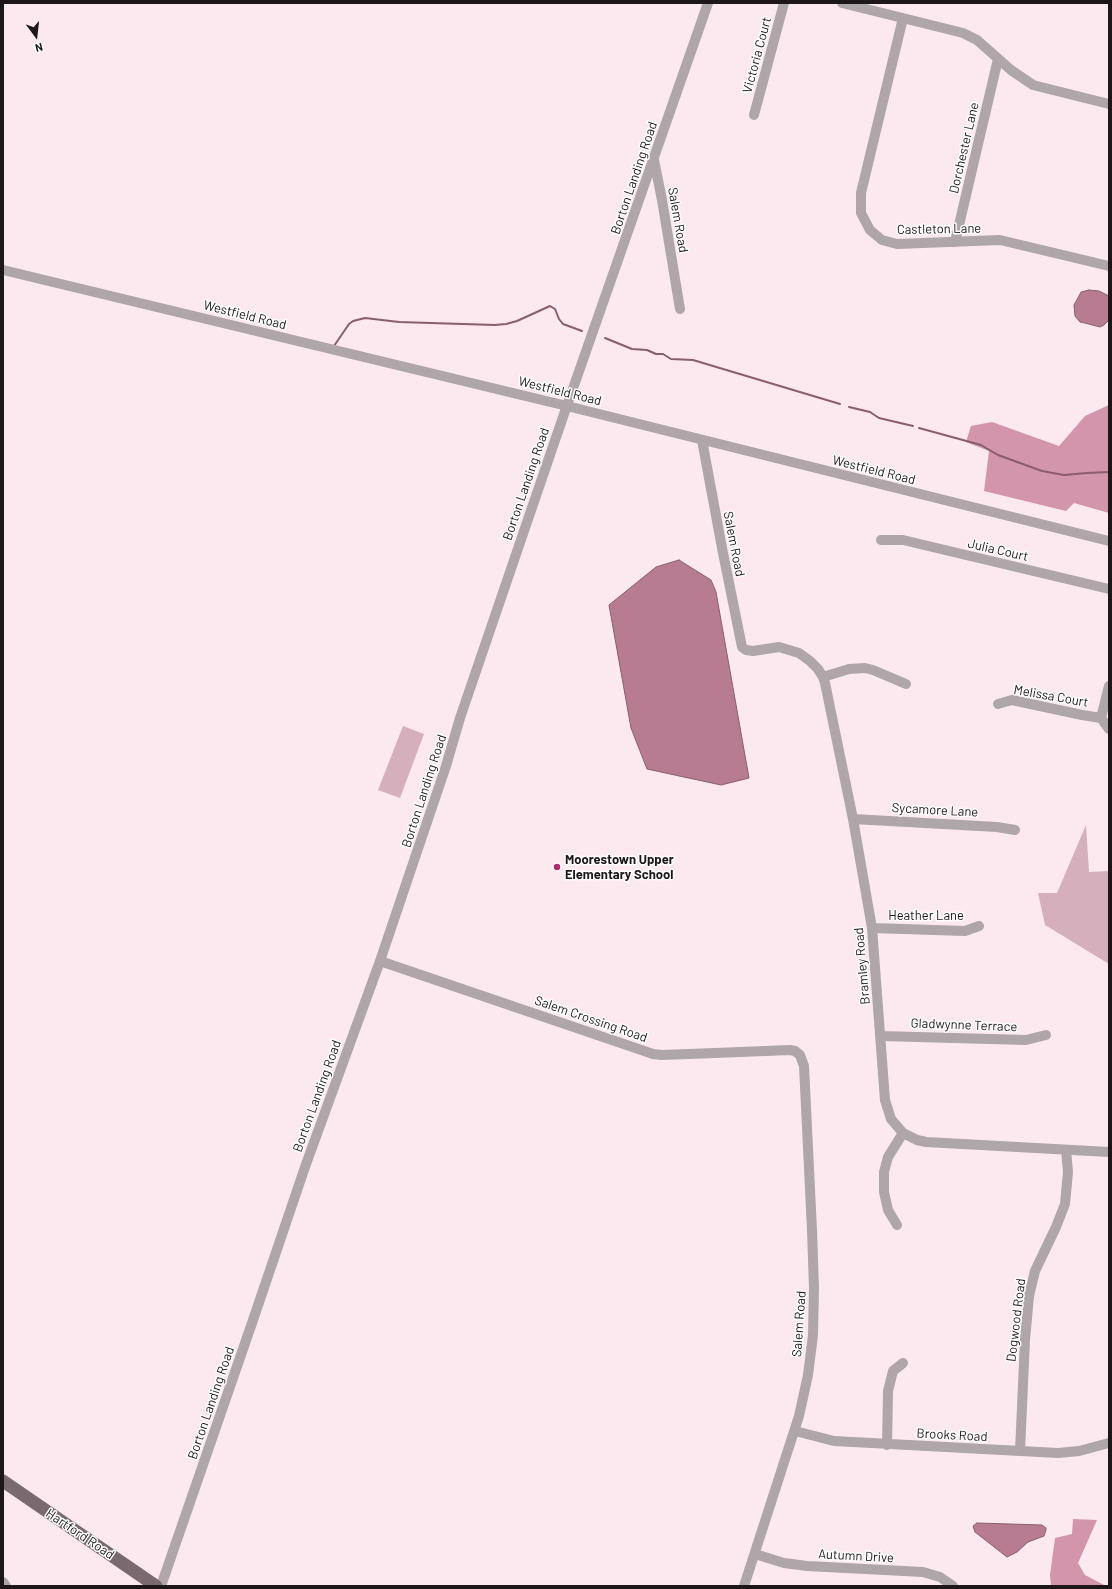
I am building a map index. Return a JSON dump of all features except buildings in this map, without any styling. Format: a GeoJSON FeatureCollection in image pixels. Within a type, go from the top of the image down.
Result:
{"type":"FeatureCollection","features":[{"type":"Feature","properties":{"kind":"main road","name":"Hartford Road"},"geometry":{"type":"LineString","coordinates":[[3,1481],[156,1586]]}},
{"type":"Feature","properties":{"kind":"street","name":"Borton Landing Road"},"geometry":{"type":"LineString","coordinates":[[161,1586],[250,1331],[305,1167],[380,961],[444,773],[460,718],[708,3]]}},
{"type":"Feature","properties":{"kind":"street","name":"Victoria Court"},"geometry":{"type":"LineString","coordinates":[[754,115],[784,3]]}},
{"type":"Feature","properties":{"kind":"street"},"geometry":{"type":"LineString","coordinates":[[842,3],[968,35],[977,40],[998,59],[1033,85],[1109,104]]}},
{"type":"Feature","properties":{"kind":"street","name":"Castleton Lane"},"geometry":{"type":"LineString","coordinates":[[904,18],[861,193],[861,213],[870,230],[877,237],[886,242],[902,245],[995,240],[1109,266]]}},
{"type":"Feature","properties":{"kind":"street","name":"Dorchester Lane"},"geometry":{"type":"LineString","coordinates":[[955,242],[998,59]]}},
{"type":"Feature","properties":{"kind":"street","name":"Salem Road"},"geometry":{"type":"LineString","coordinates":[[654,160],[680,309]]}},
{"type":"Feature","properties":{"kind":"street","name":"Westfield Road"},"geometry":{"type":"LineString","coordinates":[[3,270],[567,406],[1109,541]]}},
{"type":"Feature","properties":{"kind":"street","name":"Salem Road"},"geometry":{"type":"LineString","coordinates":[[702,440],[741,644],[746,650]]}},
{"type":"Feature","properties":{"kind":"street","name":"Julia Court"},"geometry":{"type":"LineString","coordinates":[[881,540],[903,540],[1109,589]]}},
{"type":"Feature","properties":{"kind":"street","name":"Bramley Road"},"geometry":{"type":"LineString","coordinates":[[746,650],[753,651],[779,648],[792,650],[800,653],[810,661],[823,677],[854,819],[872,928],[885,1100],[891,1118],[903,1133],[917,1140],[926,1142],[1109,1152]]}},
{"type":"Feature","properties":{"kind":"street"},"geometry":{"type":"LineString","coordinates":[[823,677],[849,669],[865,668],[906,684]]}},
{"type":"Feature","properties":{"kind":"street"},"geometry":{"type":"LineString","coordinates":[[1109,686],[1101,718],[1109,729]]}},
{"type":"Feature","properties":{"kind":"street","name":"Melissa Court"},"geometry":{"type":"LineString","coordinates":[[998,704],[1012,700],[1101,718]]}},
{"type":"Feature","properties":{"kind":"street","name":"Sycamore Lane"},"geometry":{"type":"LineString","coordinates":[[854,819],[997,827],[1015,830]]}},
{"type":"Feature","properties":{"kind":"street","name":"Heather Lane"},"geometry":{"type":"LineString","coordinates":[[872,928],[965,931],[979,926]]}},
{"type":"Feature","properties":{"kind":"street","name":"Salem Crossing Road"},"geometry":{"type":"LineString","coordinates":[[380,961],[653,1054],[662,1055],[790,1050],[795,1051],[800,1055]]}},
{"type":"Feature","properties":{"kind":"street","name":"Gladwynne Terrace"},"geometry":{"type":"LineString","coordinates":[[881,1036],[1026,1040],[1046,1035]]}},
{"type":"Feature","properties":{"kind":"street","name":"Salem Road"},"geometry":{"type":"LineString","coordinates":[[744,1586],[795,1431],[808,1375],[814,1311],[812,1230],[804,1066],[800,1055]]}},
{"type":"Feature","properties":{"kind":"street"},"geometry":{"type":"LineString","coordinates":[[897,1225],[888,1210],[884,1192],[884,1172],[888,1156],[903,1133]]}},
{"type":"Feature","properties":{"kind":"street","name":"Dogwood Road"},"geometry":{"type":"LineString","coordinates":[[1020,1451],[1025,1340],[1029,1296],[1035,1271],[1056,1227],[1064,1204],[1068,1172],[1066,1150]]}},
{"type":"Feature","properties":{"kind":"street"},"geometry":{"type":"LineString","coordinates":[[887,1445],[888,1392],[893,1371],[903,1362]]}},
{"type":"Feature","properties":{"kind":"street","name":"Brooks Road"},"geometry":{"type":"LineString","coordinates":[[795,1431],[834,1441],[1058,1453],[1079,1451],[1109,1443]]}},
{"type":"Feature","properties":{"kind":"street","name":"Autumn Drive"},"geometry":{"type":"LineString","coordinates":[[755,1554],[784,1563],[807,1566],[923,1572],[940,1577],[953,1586]]}},
{"type":"Feature","properties":{"kind":"street"},"geometry":{"type":"LineString","coordinates":[[3,1582],[6,1586]]}},
{"type":"Feature","properties":{"kind":"shaded area"},"geometry":{"type":"Polygon","coordinates":[[[1089,290],[1099,291],[1109,296],[1109,320],[1100,327],[1080,322],[1075,316],[1074,305],[1081,292],[1089,290]]]}},
{"type":"Feature","properties":{"kind":"shaded area"},"geometry":{"type":"Polygon","coordinates":[[[1109,405],[1109,513],[1074,503],[1066,511],[984,491],[989,451],[966,442],[971,426],[992,422],[1059,446],[1085,416],[1109,405]]]}},
{"type":"Feature","properties":{"kind":"shaded area"},"geometry":{"type":"Polygon","coordinates":[[[679,560],[711,580],[716,592],[749,778],[721,785],[647,769],[631,728],[609,605],[656,567],[679,560]]]}},
{"type":"Feature","properties":{"kind":"shaded area"},"geometry":{"type":"Polygon","coordinates":[[[403,726],[424,734],[400,798],[378,790],[403,726]]]}},
{"type":"Feature","properties":{"kind":"shaded area"},"geometry":{"type":"Polygon","coordinates":[[[1086,825],[1089,872],[1109,871],[1109,964],[1045,925],[1038,893],[1057,893],[1086,825]]]}},
{"type":"Feature","properties":{"kind":"shaded area"},"geometry":{"type":"Polygon","coordinates":[[[1073,1519],[1097,1520],[1078,1563],[1085,1575],[1106,1586],[1051,1586],[1050,1575],[1055,1538],[1072,1534],[1073,1519]]]}},
{"type":"Feature","properties":{"kind":"shaded area"},"geometry":{"type":"Polygon","coordinates":[[[977,1523],[1042,1525],[1046,1528],[1046,1530],[1044,1536],[1028,1542],[1017,1552],[1007,1557],[975,1532],[973,1526],[977,1523]]]}},
{"type":"Feature","properties":{"kind":"waterway"},"geometry":{"type":"LineString","coordinates":[[334,346],[349,324],[353,321],[365,318],[399,322],[495,325],[517,321],[550,306],[555,309],[563,324],[582,331]]}},
{"type":"Feature","properties":{"kind":"waterway"},"geometry":{"type":"LineString","coordinates":[[605,338],[632,349],[647,350],[656,354],[663,354],[671,359],[693,360],[840,404]]}},
{"type":"Feature","properties":{"kind":"waterway"},"geometry":{"type":"LineString","coordinates":[[849,407],[870,412],[879,418],[913,426]]}},
{"type":"Feature","properties":{"kind":"waterway"},"geometry":{"type":"LineString","coordinates":[[919,428],[981,445],[998,455],[1042,471],[1064,475],[1109,472]]}},
{"type":"Feature","properties":{"kind":"place","name":"Moorestown Upper Elementary School"},"geometry":{"type":"Point","coordinates":[557,867]}}]}
